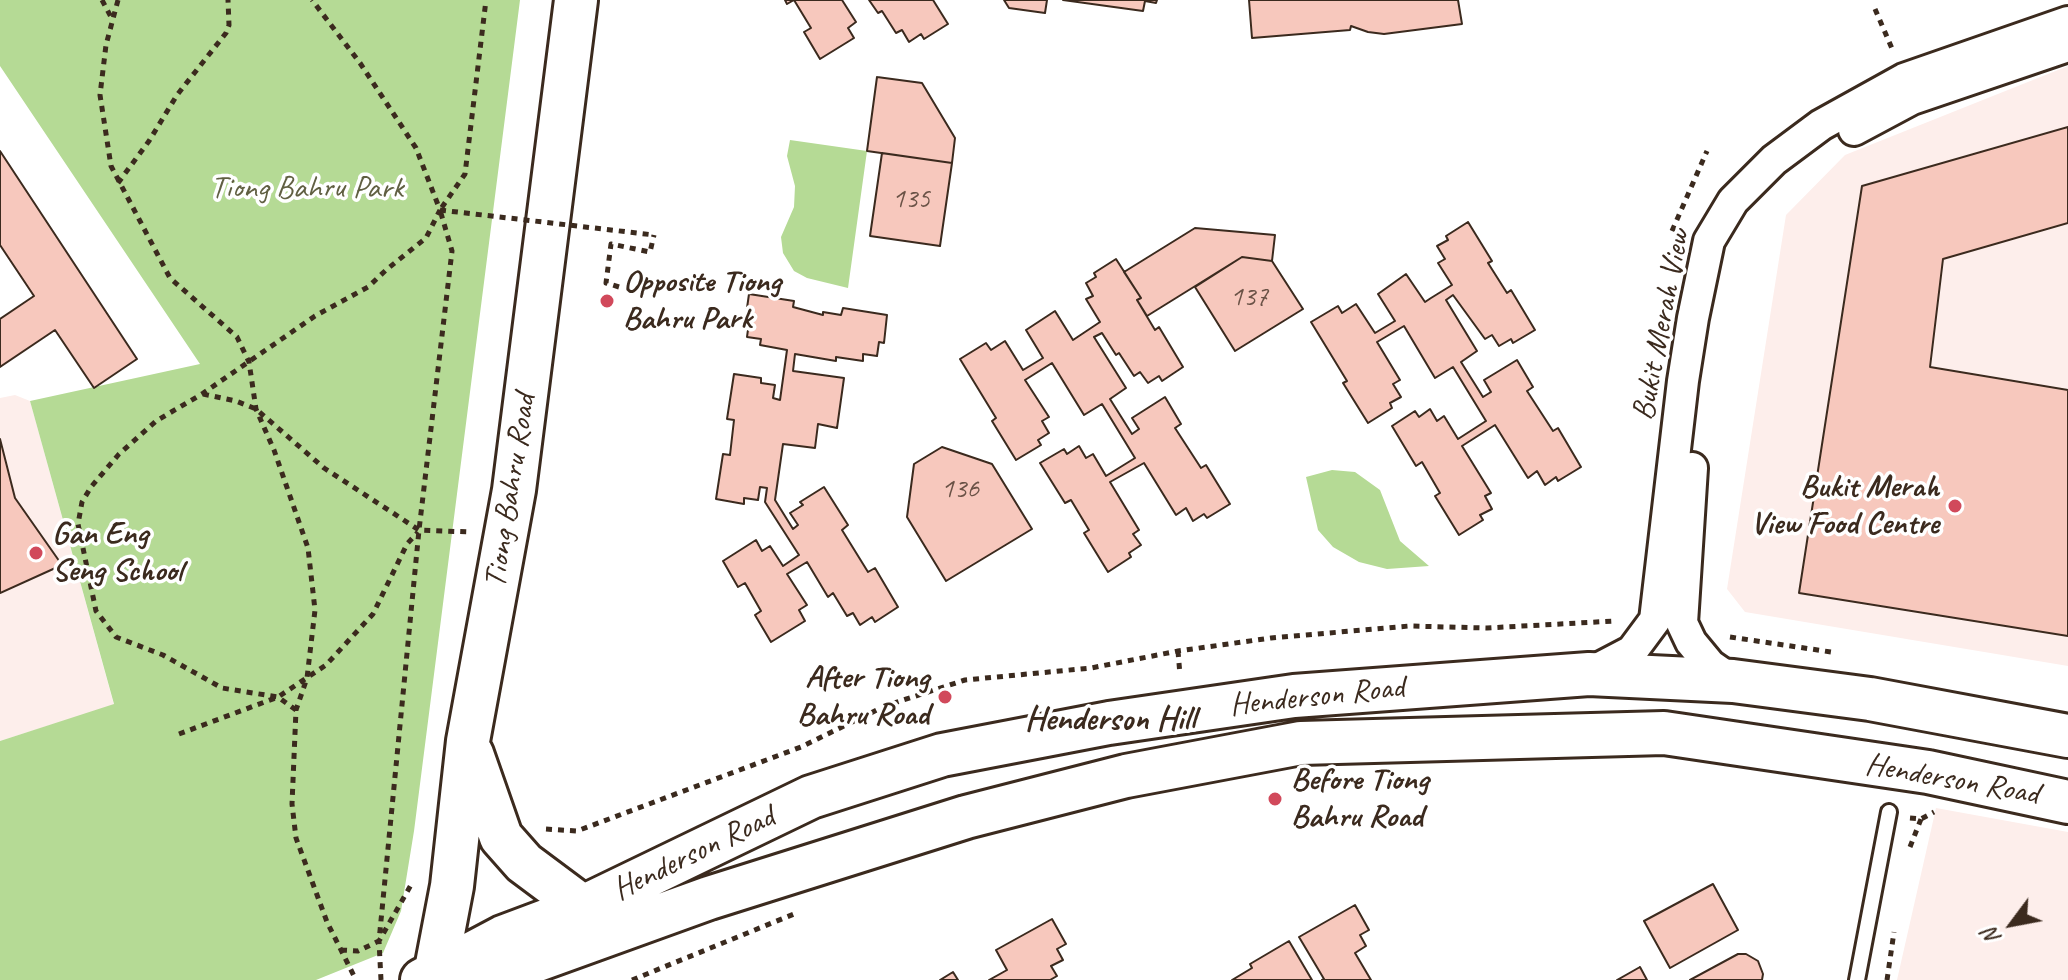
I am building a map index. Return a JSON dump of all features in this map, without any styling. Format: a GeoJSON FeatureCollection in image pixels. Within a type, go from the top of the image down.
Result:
{"type":"FeatureCollection","features":[{"type":"Feature","properties":{"kind":"main road","name":"Tiong Bahru Road"},"geometry":{"type":"LineString","coordinates":[[430,977],[452,886],[468,741],[514,490],[576,0]]}},
{"type":"Feature","properties":{"kind":"main road","name":"Henderson Road"},"geometry":{"type":"LineString","coordinates":[[430,977],[503,937],[583,907],[811,797],[942,755],[1109,723],[1294,696],[1589,674],[1733,681],[1870,699],[2068,736]]}},
{"type":"Feature","properties":{"kind":"main road","name":"Henderson Road"},"geometry":{"type":"LineString","coordinates":[[482,980],[709,898],[981,814],[1126,776],[1301,743],[1664,733],[1928,772],[2068,802]]}},
{"type":"Feature","properties":{"kind":"main road"},"geometry":{"type":"LineString","coordinates":[[468,741],[501,837],[524,863],[583,907]]}},
{"type":"Feature","properties":{"kind":"main road"},"geometry":{"type":"LineString","coordinates":[[537,980],[573,959],[709,898]]}},
{"type":"Feature","properties":{"kind":"street","name":"Bukit Merah View"},"geometry":{"type":"LineString","coordinates":[[1733,681],[1710,665],[1691,642],[1682,623],[1692,457],[1710,322],[1740,207],[1774,160],[1821,125],[1904,79],[2068,22]]}},
{"type":"Feature","properties":{"kind":"street","name":"Bukit Merah View"},"geometry":{"type":"LineString","coordinates":[[1589,674],[1632,651],[1655,620],[1693,318],[1709,241],[1719,220],[1842,136],[1912,99],[2068,46]]}},
{"type":"Feature","properties":{"kind":"lane"},"geometry":{"type":"LineString","coordinates":[[1857,980],[1889,815]]}},
{"type":"Feature","properties":{"kind":"path"},"geometry":{"type":"LineString","coordinates":[[102,0],[112,18]]}},
{"type":"Feature","properties":{"kind":"path"},"geometry":{"type":"LineString","coordinates":[[118,0],[112,18],[100,95],[111,166],[170,278],[237,337],[249,362],[256,409],[308,548],[315,610],[307,678],[296,710],[292,804],[296,838],[356,980]]}},
{"type":"Feature","properties":{"kind":"path"},"geometry":{"type":"LineString","coordinates":[[118,183],[177,95],[226,33],[229,25],[228,0]]}},
{"type":"Feature","properties":{"kind":"path"},"geometry":{"type":"LineString","coordinates":[[312,0],[360,63],[416,148],[452,251],[419,530],[379,941],[381,980]]}},
{"type":"Feature","properties":{"kind":"path"},"geometry":{"type":"LineString","coordinates":[[296,710],[278,697],[222,688],[163,655],[116,637],[96,611],[78,524],[82,502],[103,472],[156,421],[202,394],[315,316],[368,287],[426,238],[440,210],[465,174],[486,0]]}},
{"type":"Feature","properties":{"kind":"path"},"geometry":{"type":"LineString","coordinates":[[1875,9],[1892,50]]}},
{"type":"Feature","properties":{"kind":"path"},"geometry":{"type":"LineString","coordinates":[[1672,231],[1707,151]]}},
{"type":"Feature","properties":{"kind":"path"},"geometry":{"type":"LineString","coordinates":[[440,210],[654,235],[650,252],[611,244],[606,283],[619,287]]}},
{"type":"Feature","properties":{"kind":"path"},"geometry":{"type":"LineString","coordinates":[[202,394],[256,409],[324,468],[419,530],[477,533]]}},
{"type":"Feature","properties":{"kind":"path"},"geometry":{"type":"LineString","coordinates":[[179,734],[278,697],[326,665],[373,614],[407,544],[419,530]]}},
{"type":"Feature","properties":{"kind":"path"},"geometry":{"type":"LineString","coordinates":[[1889,815],[1921,819]]}},
{"type":"Feature","properties":{"kind":"path"},"geometry":{"type":"LineString","coordinates":[[341,950],[358,951],[379,941],[415,878]]}},
{"type":"Feature","properties":{"kind":"path"},"geometry":{"type":"LineString","coordinates":[[632,980],[806,909]]}},
{"type":"Feature","properties":{"kind":"shaded area"},"geometry":{"type":"Polygon","coordinates":[[[2068,66],[2068,666],[1745,612],[1727,589],[1786,215],[1845,155],[2068,66]]]}},
{"type":"Feature","properties":{"kind":"shaded area","name":"Gan Eng Seng School"},"geometry":{"type":"Polygon","coordinates":[[[15,395],[30,401],[114,705],[0,741],[0,398],[15,395]]]}},
{"type":"Feature","properties":{"kind":"shaded area"},"geometry":{"type":"Polygon","coordinates":[[[1936,808],[2068,832],[2068,980],[1897,980],[1936,808]]]}},
{"type":"Feature","properties":{"kind":"green space","name":"Tiong Bahru Park"},"geometry":{"type":"Polygon","coordinates":[[[0,0],[520,0],[414,831],[401,911],[383,953],[316,980],[0,980],[0,741],[114,704],[30,401],[200,364],[0,66],[0,0]]]}},
{"type":"Feature","properties":{"kind":"green space"},"geometry":{"type":"Polygon","coordinates":[[[790,140],[867,151],[848,288],[807,278],[794,271],[783,253],[781,237],[794,207],[795,186],[787,156],[790,140]]]}},
{"type":"Feature","properties":{"kind":"green space"},"geometry":{"type":"Polygon","coordinates":[[[1332,470],[1355,472],[1380,490],[1400,541],[1429,566],[1387,569],[1359,562],[1333,547],[1318,530],[1306,477],[1332,470]]]}},
{"type":"Feature","properties":{"kind":"building"},"geometry":{"type":"Polygon","coordinates":[[[794,0],[842,0],[856,22],[848,28],[854,38],[820,59],[804,32],[811,28],[794,0]]]}},
{"type":"Feature","properties":{"kind":"building"},"geometry":{"type":"Polygon","coordinates":[[[869,0],[933,0],[948,24],[924,39],[921,34],[909,42],[902,30],[896,33],[882,11],[878,13],[869,0]]]}},
{"type":"Feature","properties":{"kind":"building"},"geometry":{"type":"Polygon","coordinates":[[[1004,0],[1047,0],[1045,13],[1009,8],[1004,0]]]}},
{"type":"Feature","properties":{"kind":"building"},"geometry":{"type":"Polygon","coordinates":[[[1063,0],[1157,0],[1156,3],[1145,1],[1143,11],[1063,0]]]}},
{"type":"Feature","properties":{"kind":"building"},"geometry":{"type":"Polygon","coordinates":[[[1249,0],[1458,0],[1462,24],[1384,34],[1351,26],[1350,30],[1252,38],[1249,0]]]}},
{"type":"Feature","properties":{"kind":"building"},"geometry":{"type":"Polygon","coordinates":[[[877,77],[922,83],[955,138],[952,163],[867,151],[877,77]]]}},
{"type":"Feature","properties":{"kind":"building"},"geometry":{"type":"Polygon","coordinates":[[[2068,127],[2068,223],[1943,259],[1930,367],[2068,390],[2068,636],[1799,593],[1862,186],[2068,127]]]}},
{"type":"Feature","properties":{"kind":"building"},"geometry":{"type":"Polygon","coordinates":[[[0,151],[137,359],[94,388],[55,330],[0,367],[0,319],[34,296],[0,245],[0,151]]]}},
{"type":"Feature","properties":{"kind":"building"},"geometry":{"type":"Polygon","coordinates":[[[882,153],[952,163],[940,246],[870,236],[882,153]]]}},
{"type":"Feature","properties":{"kind":"building"},"geometry":{"type":"Polygon","coordinates":[[[1468,222],[1492,261],[1488,263],[1507,293],[1511,290],[1535,330],[1513,343],[1511,339],[1499,346],[1492,335],[1485,339],[1453,295],[1446,300],[1477,351],[1461,362],[1483,397],[1491,392],[1484,380],[1517,360],[1533,387],[1527,391],[1553,431],[1558,428],[1581,467],[1545,485],[1537,471],[1528,478],[1495,425],[1462,446],[1491,493],[1485,496],[1492,509],[1480,515],[1483,520],[1459,535],[1435,496],[1440,493],[1422,462],[1416,466],[1392,426],[1415,411],[1419,417],[1430,409],[1437,421],[1444,416],[1458,439],[1486,421],[1453,367],[1435,378],[1404,326],[1377,342],[1400,380],[1393,384],[1401,397],[1390,403],[1392,408],[1368,423],[1311,322],[1338,306],[1342,313],[1356,304],[1375,333],[1395,321],[1378,294],[1406,274],[1425,302],[1452,285],[1438,263],[1445,259],[1437,246],[1468,222]]]}},
{"type":"Feature","properties":{"kind":"building"},"geometry":{"type":"Polygon","coordinates":[[[1195,228],[1275,235],[1272,261],[1242,257],[1147,316],[1137,300],[1141,298],[1124,272],[1195,228]]]}},
{"type":"Feature","properties":{"kind":"building"},"geometry":{"type":"Polygon","coordinates":[[[1242,257],[1272,261],[1303,309],[1235,351],[1195,287],[1242,257]]]}},
{"type":"Feature","properties":{"kind":"building"},"geometry":{"type":"Polygon","coordinates":[[[1116,259],[1141,298],[1137,300],[1155,330],[1159,327],[1183,367],[1162,381],[1159,376],[1148,383],[1140,372],[1134,376],[1102,333],[1094,337],[1126,388],[1110,399],[1132,434],[1139,429],[1132,418],[1165,397],[1181,424],[1175,428],[1201,468],[1206,465],[1230,504],[1207,518],[1204,514],[1193,521],[1186,508],[1176,515],[1144,463],[1110,482],[1139,530],[1133,534],[1141,545],[1129,553],[1131,557],[1108,572],[1084,533],[1089,530],[1071,500],[1065,503],[1040,463],[1064,449],[1067,454],[1079,446],[1086,458],[1093,454],[1106,476],[1135,458],[1102,404],[1084,415],[1052,363],[1025,380],[1049,417],[1042,421],[1049,433],[1038,440],[1041,445],[1016,460],[992,421],[996,418],[960,359],[986,343],[991,350],[1005,341],[1023,370],[1043,358],[1026,330],[1055,311],[1073,340],[1100,322],[1086,299],[1093,296],[1086,283],[1096,277],[1094,273],[1116,259]]]}},
{"type":"Feature","properties":{"kind":"building"},"geometry":{"type":"Polygon","coordinates":[[[749,294],[794,301],[793,307],[823,315],[823,312],[841,315],[843,308],[887,315],[884,343],[879,342],[877,356],[863,354],[863,361],[836,357],[836,361],[795,354],[793,371],[844,378],[837,428],[818,424],[815,448],[783,444],[775,500],[793,529],[798,525],[790,513],[803,505],[800,502],[824,487],[848,525],[842,530],[868,572],[875,568],[898,607],[875,622],[872,617],[860,625],[853,613],[847,616],[833,593],[828,597],[807,562],[787,574],[807,605],[799,610],[805,621],[771,642],[755,615],[761,611],[745,583],[738,587],[723,561],[756,540],[762,551],[770,546],[783,566],[799,555],[765,502],[767,488],[760,487],[758,500],[744,498],[744,504],[716,499],[723,454],[730,455],[734,420],[727,419],[734,374],[761,378],[761,383],[775,385],[773,398],[780,400],[787,350],[760,345],[761,339],[747,337],[749,322],[745,322],[749,294]]]}},
{"type":"Feature","properties":{"kind":"building"},"geometry":{"type":"Polygon","coordinates":[[[0,439],[15,498],[62,565],[0,593],[0,439]]]}},
{"type":"Feature","properties":{"kind":"building"},"geometry":{"type":"Polygon","coordinates":[[[942,447],[992,464],[1032,529],[946,581],[907,517],[914,464],[942,447]]]}},
{"type":"Feature","properties":{"kind":"building"},"geometry":{"type":"Polygon","coordinates":[[[1713,884],[1738,930],[1670,968],[1644,921],[1713,884]]]}},
{"type":"Feature","properties":{"kind":"building"},"geometry":{"type":"Polygon","coordinates":[[[1355,905],[1369,930],[1360,935],[1366,946],[1355,953],[1371,980],[1322,980],[1299,937],[1355,905]]]}},
{"type":"Feature","properties":{"kind":"building"},"geometry":{"type":"Polygon","coordinates":[[[1052,919],[1066,944],[1057,949],[1063,960],[1051,966],[1057,976],[1050,980],[989,980],[1007,970],[996,950],[1052,919]]]}},
{"type":"Feature","properties":{"kind":"building"},"geometry":{"type":"Polygon","coordinates":[[[1289,941],[1312,980],[1232,980],[1252,968],[1250,964],[1289,941]]]}},
{"type":"Feature","properties":{"kind":"building"},"geometry":{"type":"Polygon","coordinates":[[[1738,954],[1746,954],[1758,961],[1762,980],[1690,980],[1738,954]]]}},
{"type":"Feature","properties":{"kind":"building"},"geometry":{"type":"Polygon","coordinates":[[[1640,967],[1647,980],[1617,980],[1640,967]]]}},
{"type":"Feature","properties":{"kind":"building"},"geometry":{"type":"Polygon","coordinates":[[[953,972],[958,980],[940,980],[953,972]]]}},
{"type":"Feature","properties":{"kind":"place","name":"Opposite Tiong Bahru Park"},"geometry":{"type":"Point","coordinates":[607,301]}},
{"type":"Feature","properties":{"kind":"place","name":"Bukit Merah View Food Centre"},"geometry":{"type":"Point","coordinates":[1955,506]}},
{"type":"Feature","properties":{"kind":"place","name":"Gan Eng Seng School"},"geometry":{"type":"Point","coordinates":[36,553]}},
{"type":"Feature","properties":{"kind":"place","name":"After Tiong Bahru Road"},"geometry":{"type":"Point","coordinates":[945,697]}},
{"type":"Feature","properties":{"kind":"place","name":"Before Tiong Bahru Road"},"geometry":{"type":"Point","coordinates":[1275,799]}},
{"type":"Feature","properties":{"kind":"district","name":"Henderson Hill"},"geometry":{"type":"Point","coordinates":[1110,720]}}]}
